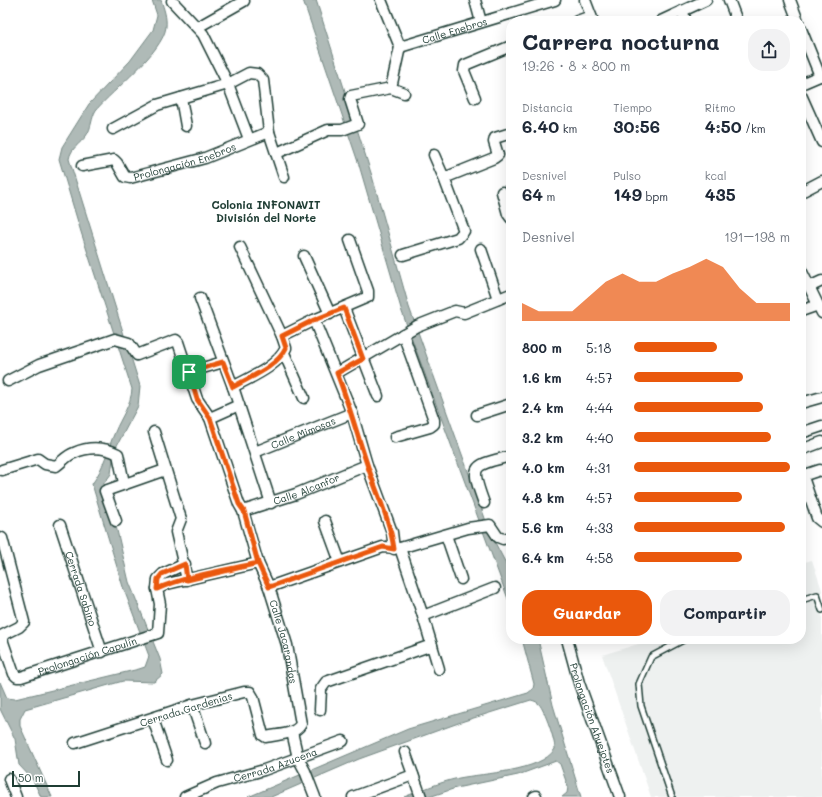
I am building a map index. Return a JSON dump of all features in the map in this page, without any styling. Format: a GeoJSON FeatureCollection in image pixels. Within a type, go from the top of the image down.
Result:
{"type":"FeatureCollection","features":[{"type":"Feature","properties":{"kind":"street"},"geometry":{"type":"LineString","coordinates":[[381,0],[400,47],[392,88]]}},
{"type":"Feature","properties":{"kind":"street"},"geometry":{"type":"LineString","coordinates":[[475,0],[481,22]]}},
{"type":"Feature","properties":{"kind":"street","name":"Calle Enebros"},"geometry":{"type":"LineString","coordinates":[[400,47],[555,0]]}},
{"type":"Feature","properties":{"kind":"street"},"geometry":{"type":"LineString","coordinates":[[585,0],[591,16]]}},
{"type":"Feature","properties":{"kind":"street"},"geometry":{"type":"LineString","coordinates":[[672,16],[706,0]]}},
{"type":"Feature","properties":{"kind":"street"},"geometry":{"type":"LineString","coordinates":[[729,0],[735,16]]}},
{"type":"Feature","properties":{"kind":"street"},"geometry":{"type":"LineString","coordinates":[[790,0],[796,16]]}},
{"type":"Feature","properties":{"kind":"street"},"geometry":{"type":"LineString","coordinates":[[198,27],[244,1]]}},
{"type":"Feature","properties":{"kind":"street"},"geometry":{"type":"LineString","coordinates":[[172,2],[198,27],[228,84],[249,139]]}},
{"type":"Feature","properties":{"kind":"street"},"geometry":{"type":"LineString","coordinates":[[682,11],[684,16]]}},
{"type":"Feature","properties":{"kind":"street"},"geometry":{"type":"LineString","coordinates":[[806,41],[821,76],[806,82]]}},
{"type":"Feature","properties":{"kind":"street"},"geometry":{"type":"LineString","coordinates":[[475,98],[464,71],[465,65],[506,48]]}},
{"type":"Feature","properties":{"kind":"street"},"geometry":{"type":"LineString","coordinates":[[113,129],[157,106],[228,84],[249,73],[257,74],[263,80],[269,132],[284,177]]}},
{"type":"Feature","properties":{"kind":"street"},"geometry":{"type":"LineString","coordinates":[[277,153],[328,130],[342,130],[358,124],[350,99],[351,96],[392,88],[404,93]]}},
{"type":"Feature","properties":{"kind":"street"},"geometry":{"type":"LineString","coordinates":[[181,98],[186,126]]}},
{"type":"Feature","properties":{"kind":"street"},"geometry":{"type":"LineString","coordinates":[[806,106],[822,142]]}},
{"type":"Feature","properties":{"kind":"street","name":"Prolongación Enebros"},"geometry":{"type":"LineString","coordinates":[[82,166],[114,160],[125,177],[130,178],[206,158],[269,132]]}},
{"type":"Feature","properties":{"kind":"street"},"geometry":{"type":"LineString","coordinates":[[444,178],[494,158],[498,155],[494,142],[495,138],[506,135]]}},
{"type":"Feature","properties":{"kind":"street"},"geometry":{"type":"LineString","coordinates":[[403,255],[458,238],[464,231],[434,155]]}},
{"type":"Feature","properties":{"kind":"street"},"geometry":{"type":"LineString","coordinates":[[806,189],[822,181]]}},
{"type":"Feature","properties":{"kind":"street"},"geometry":{"type":"LineString","coordinates":[[502,192],[506,207]]}},
{"type":"Feature","properties":{"kind":"street"},"geometry":{"type":"LineString","coordinates":[[282,336],[314,320],[368,297],[368,291],[350,240]]}},
{"type":"Feature","properties":{"kind":"street"},"geometry":{"type":"LineString","coordinates":[[233,387],[267,368],[284,353],[286,348],[282,336],[240,247]]}},
{"type":"Feature","properties":{"kind":"street"},"geometry":{"type":"LineString","coordinates":[[481,249],[498,299]]}},
{"type":"Feature","properties":{"kind":"street"},"geometry":{"type":"LineString","coordinates":[[304,256],[330,314]]}},
{"type":"Feature","properties":{"kind":"street"},"geometry":{"type":"LineString","coordinates":[[806,281],[820,309],[806,310]]}},
{"type":"Feature","properties":{"kind":"street"},"geometry":{"type":"LineString","coordinates":[[809,287],[822,281]]}},
{"type":"Feature","properties":{"kind":"street"},"geometry":{"type":"LineString","coordinates":[[337,373],[417,326],[455,311],[464,313],[506,296]]}},
{"type":"Feature","properties":{"kind":"street"},"geometry":{"type":"LineString","coordinates":[[200,298],[233,387],[271,503]]}},
{"type":"Feature","properties":{"kind":"street"},"geometry":{"type":"LineString","coordinates":[[344,308],[378,396]]}},
{"type":"Feature","properties":{"kind":"street"},"geometry":{"type":"LineString","coordinates":[[314,320],[337,373],[352,414],[367,465],[423,616],[438,669]]}},
{"type":"Feature","properties":{"kind":"street"},"geometry":{"type":"LineString","coordinates":[[396,437],[430,427],[434,424],[434,420],[404,333]]}},
{"type":"Feature","properties":{"kind":"street","name":"Calle Jacarandas"},"geometry":{"type":"LineString","coordinates":[[8,381],[39,365],[115,339],[129,343],[136,355],[140,355],[176,340],[189,372],[197,399],[210,418],[239,504],[244,511],[258,563],[269,587],[287,645],[301,724],[298,729],[292,732]]}},
{"type":"Feature","properties":{"kind":"street"},"geometry":{"type":"LineString","coordinates":[[284,353],[304,398]]}},
{"type":"Feature","properties":{"kind":"street"},"geometry":{"type":"LineString","coordinates":[[189,372],[223,362]]}},
{"type":"Feature","properties":{"kind":"street"},"geometry":{"type":"LineString","coordinates":[[806,402],[822,397]]}},
{"type":"Feature","properties":{"kind":"street"},"geometry":{"type":"LineString","coordinates":[[210,418],[239,405]]}},
{"type":"Feature","properties":{"kind":"street"},"geometry":{"type":"LineString","coordinates":[[477,415],[506,406]]}},
{"type":"Feature","properties":{"kind":"street","name":"Calle Mimosas"},"geometry":{"type":"LineString","coordinates":[[255,452],[352,414]]}},
{"type":"Feature","properties":{"kind":"street"},"geometry":{"type":"LineString","coordinates":[[806,431],[822,426]]}},
{"type":"Feature","properties":{"kind":"street"},"geometry":{"type":"LineString","coordinates":[[154,432],[181,519],[176,527],[176,532],[185,564],[187,580]]}},
{"type":"Feature","properties":{"kind":"street"},"geometry":{"type":"LineString","coordinates":[[806,448],[822,442]]}},
{"type":"Feature","properties":{"kind":"street"},"geometry":{"type":"LineString","coordinates":[[2,470],[38,459],[45,464],[56,466],[74,453],[90,449],[106,448],[118,454],[124,483]]}},
{"type":"Feature","properties":{"kind":"street"},"geometry":{"type":"LineString","coordinates":[[484,503],[474,477],[477,469],[481,464],[506,457]]}},
{"type":"Feature","properties":{"kind":"street","name":"Calle Alcanfor"},"geometry":{"type":"LineString","coordinates":[[244,511],[271,503],[367,465]]}},
{"type":"Feature","properties":{"kind":"street"},"geometry":{"type":"LineString","coordinates":[[116,521],[105,491],[124,483],[165,470]]}},
{"type":"Feature","properties":{"kind":"street"},"geometry":{"type":"LineString","coordinates":[[806,476],[820,470],[822,471]]}},
{"type":"Feature","properties":{"kind":"street"},"geometry":{"type":"LineString","coordinates":[[806,486],[817,518],[822,522]]}},
{"type":"Feature","properties":{"kind":"street"},"geometry":{"type":"LineString","coordinates":[[325,521],[340,562]]}},
{"type":"Feature","properties":{"kind":"street","name":"Cerrada Sabino"},"geometry":{"type":"LineString","coordinates":[[60,525],[102,652]]}},
{"type":"Feature","properties":{"kind":"street"},"geometry":{"type":"LineString","coordinates":[[269,587],[383,547],[397,548],[468,528],[490,525],[498,537],[503,539],[506,538]]}},
{"type":"Feature","properties":{"kind":"street"},"geometry":{"type":"LineString","coordinates":[[446,535],[461,579]]}},
{"type":"Feature","properties":{"kind":"street"},"geometry":{"type":"LineString","coordinates":[[0,635],[19,627],[24,622],[2,538]]}},
{"type":"Feature","properties":{"kind":"street"},"geometry":{"type":"LineString","coordinates":[[157,589],[167,584],[258,563]]}},
{"type":"Feature","properties":{"kind":"street"},"geometry":{"type":"LineString","coordinates":[[157,589],[158,579],[162,574],[185,564]]}},
{"type":"Feature","properties":{"kind":"street"},"geometry":{"type":"LineString","coordinates":[[423,616],[495,588]]}},
{"type":"Feature","properties":{"kind":"street","name":"Prolongación Capulín"},"geometry":{"type":"LineString","coordinates":[[0,635],[14,674],[17,677],[21,677],[137,642],[158,633],[160,610],[157,589]]}},
{"type":"Feature","properties":{"kind":"street","name":"Prolongación Ahuejotes"},"geometry":{"type":"LineString","coordinates":[[568,644],[579,683],[620,797]]}},
{"type":"Feature","properties":{"kind":"street"},"geometry":{"type":"LineString","coordinates":[[320,710],[321,689],[326,682],[432,645]]}},
{"type":"Feature","properties":{"kind":"street","name":"Cerrada Gardenias"},"geometry":{"type":"LineString","coordinates":[[75,743],[153,719],[192,705],[244,692],[250,692],[253,697],[263,735],[266,737],[292,732]]}},
{"type":"Feature","properties":{"kind":"street"},"geometry":{"type":"LineString","coordinates":[[192,705],[205,743]]}},
{"type":"Feature","properties":{"kind":"street"},"geometry":{"type":"LineString","coordinates":[[153,719],[167,760]]}},
{"type":"Feature","properties":{"kind":"street"},"geometry":{"type":"LineString","coordinates":[[292,732],[298,758],[305,771],[315,797]]}},
{"type":"Feature","properties":{"kind":"street","name":"Cerrada Azucena"},"geometry":{"type":"LineString","coordinates":[[185,797],[217,783],[298,758],[343,741]]}},
{"type":"Feature","properties":{"kind":"street"},"geometry":{"type":"LineString","coordinates":[[405,752],[421,797]]}},
{"type":"Feature","properties":{"kind":"street"},"geometry":{"type":"LineString","coordinates":[[353,797],[413,775]]}},
{"type":"Feature","properties":{"kind":"street"},"geometry":{"type":"LineString","coordinates":[[9,778],[16,797]]}},
{"type":"Feature","properties":{"kind":"lane"},"geometry":{"type":"LineString","coordinates":[[806,598],[817,595],[822,610]]}},
{"type":"Feature","properties":{"kind":"lane"},"geometry":{"type":"LineString","coordinates":[[672,797],[641,706],[639,684],[651,657],[676,644]]}},
{"type":"Feature","properties":{"kind":"shaded area"},"geometry":{"type":"Polygon","coordinates":[[[152,0],[161,0],[166,16],[166,27],[163,37],[147,59],[96,110],[88,133],[74,149],[69,159],[140,386],[138,406],[114,451],[111,474],[102,486],[116,526],[129,582],[160,659],[163,674],[154,682],[123,681],[25,709],[20,719],[20,726],[52,797],[41,797],[33,780],[19,765],[15,739],[0,709],[0,682],[7,698],[15,699],[139,669],[145,667],[149,656],[123,587],[92,484],[100,472],[115,432],[128,406],[132,389],[59,159],[62,147],[89,104],[130,61],[153,30],[157,15],[152,0]]]}},
{"type":"Feature","properties":{"kind":"shaded area"},"geometry":{"type":"Polygon","coordinates":[[[303,0],[316,0],[372,176],[409,307],[491,535],[506,564],[506,593],[402,312],[359,165],[303,0]]]}},
{"type":"Feature","properties":{"kind":"shaded area"},"geometry":{"type":"Polygon","coordinates":[[[812,560],[822,590],[822,797],[651,797],[602,655],[638,644],[806,644],[806,562],[812,560]]]}},
{"type":"Feature","properties":{"kind":"shaded area"},"geometry":{"type":"Polygon","coordinates":[[[523,644],[539,644],[553,705],[581,797],[562,797],[567,793],[568,787],[560,764],[556,761],[518,775],[456,788],[429,797],[404,797],[431,786],[459,778],[525,767],[548,757],[555,749],[552,733],[539,704],[531,700],[464,721],[359,759],[271,797],[248,797],[408,729],[528,693],[533,689],[534,684],[523,644]]]}},
{"type":"Feature","properties":{"kind":"district","name":"Colonia INFONAVIT División del Norte"},"geometry":{"type":"Point","coordinates":[266,211]}},
{"type":"Feature","properties":{"kind":"route"},"geometry":{"type":"LineString","coordinates":[[189,372],[197,399],[210,418],[239,504],[244,511],[258,563],[187,580],[167,584],[157,589],[158,579],[162,574],[185,564],[187,580],[223,572],[258,563],[269,587],[383,547],[394,549],[392,532],[367,465],[352,414],[337,373],[363,359],[344,308],[314,320],[282,336],[286,348],[284,353],[263,370],[233,387],[223,362],[189,372]]}}]}
